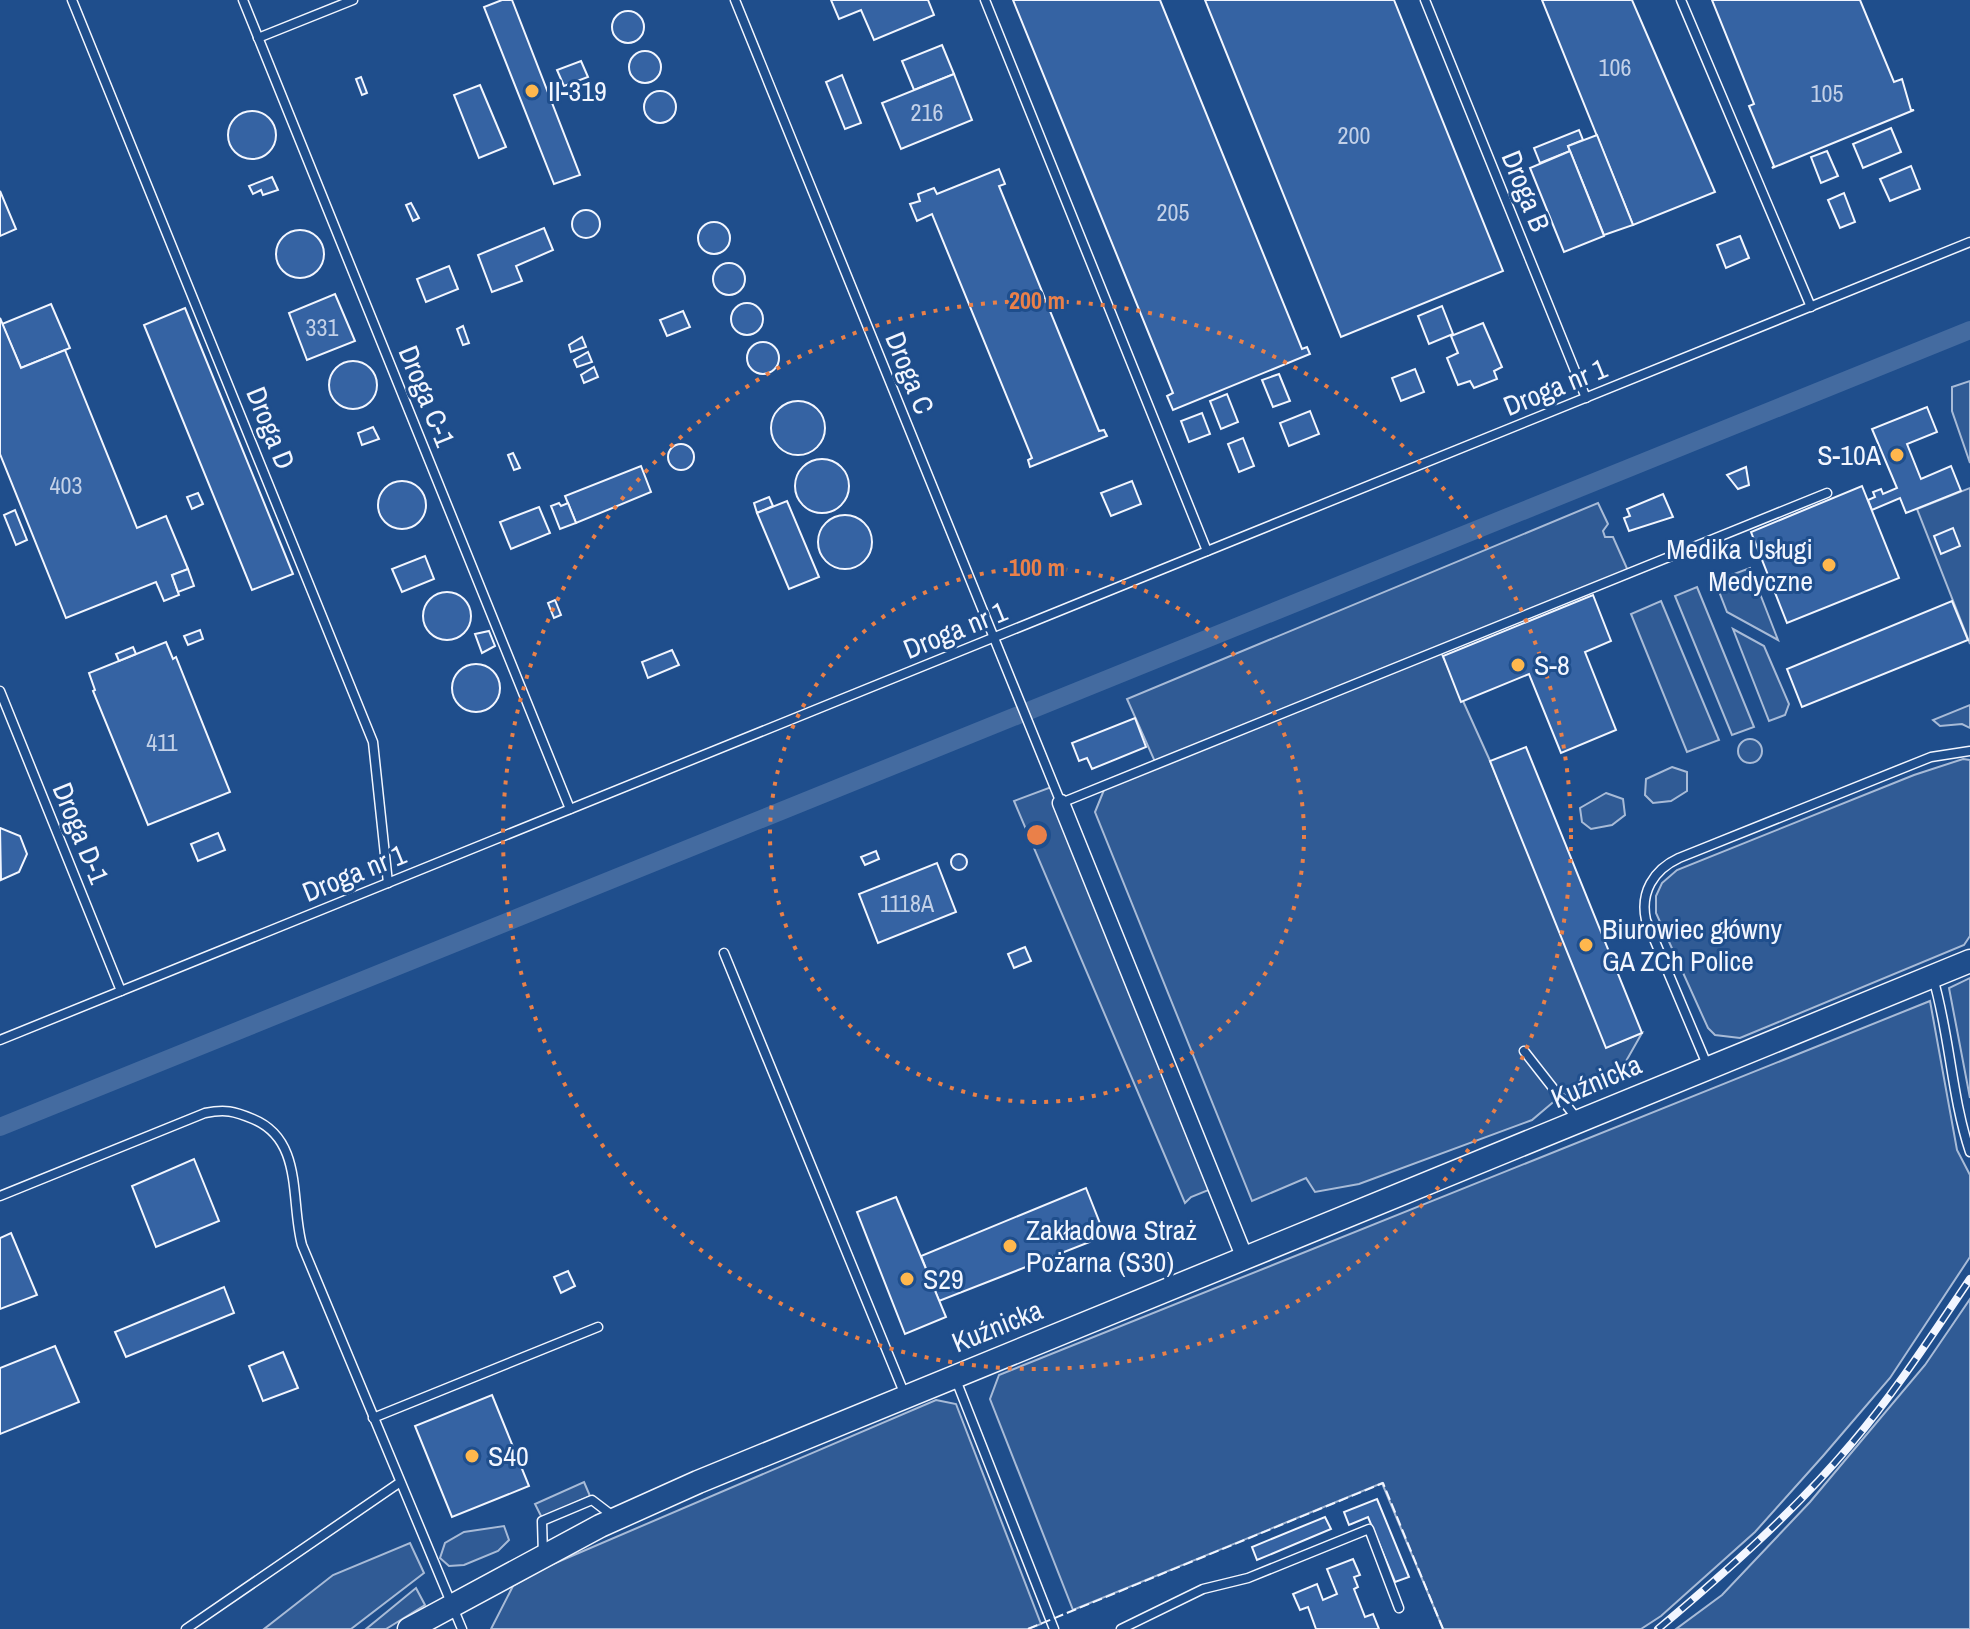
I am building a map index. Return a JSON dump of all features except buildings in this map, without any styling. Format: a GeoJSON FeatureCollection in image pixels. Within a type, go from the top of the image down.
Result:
{"type":"FeatureCollection","features":[{"type":"Feature","properties":{"kind":"street"},"geometry":{"type":"LineString","coordinates":[[1061,803],[1244,1256]]}},
{"type":"Feature","properties":{"kind":"street","name":"Kuźnicka"},"geometry":{"type":"LineString","coordinates":[[409,1629],[451,1603],[617,1519],[1244,1256],[1970,961]]}},
{"type":"Feature","properties":{"kind":"lane","name":"Droga D"},"geometry":{"type":"LineString","coordinates":[[72,0],[373,742],[388,883]]}},
{"type":"Feature","properties":{"kind":"lane","name":"Droga C-1"},"geometry":{"type":"LineString","coordinates":[[243,0],[570,809]]}},
{"type":"Feature","properties":{"kind":"lane"},"geometry":{"type":"LineString","coordinates":[[258,38],[353,0]]}},
{"type":"Feature","properties":{"kind":"lane","name":"Droga C"},"geometry":{"type":"LineString","coordinates":[[735,0],[1061,803]]}},
{"type":"Feature","properties":{"kind":"lane"},"geometry":{"type":"LineString","coordinates":[[985,0],[1207,551]]}},
{"type":"Feature","properties":{"kind":"lane","name":"Droga B"},"geometry":{"type":"LineString","coordinates":[[1425,0],[1586,398]]}},
{"type":"Feature","properties":{"kind":"lane"},"geometry":{"type":"LineString","coordinates":[[1681,0],[1811,307]]}},
{"type":"Feature","properties":{"kind":"lane","name":"Droga nr 1"},"geometry":{"type":"LineString","coordinates":[[0,1040],[1970,242]]}},
{"type":"Feature","properties":{"kind":"lane"},"geometry":{"type":"LineString","coordinates":[[1061,803],[1827,493]]}},
{"type":"Feature","properties":{"kind":"lane","name":"Droga D-1"},"geometry":{"type":"LineString","coordinates":[[0,691],[121,991]]}},
{"type":"Feature","properties":{"kind":"lane"},"geometry":{"type":"LineString","coordinates":[[1708,1067],[1646,920],[1645,898],[1658,872],[1679,858],[1931,757],[1970,751]]}},
{"type":"Feature","properties":{"kind":"lane"},"geometry":{"type":"LineString","coordinates":[[724,953],[905,1396]]}},
{"type":"Feature","properties":{"kind":"lane"},"geometry":{"type":"LineString","coordinates":[[1933,977],[1948,1039],[1956,1104],[1970,1152]]}},
{"type":"Feature","properties":{"kind":"lane"},"geometry":{"type":"LineString","coordinates":[[1524,1051],[1579,1121]]}},
{"type":"Feature","properties":{"kind":"lane"},"geometry":{"type":"LineString","coordinates":[[0,1196],[205,1113],[227,1108],[261,1122],[284,1144],[293,1167],[295,1218],[302,1245],[462,1629]]}},
{"type":"Feature","properties":{"kind":"lane"},"geometry":{"type":"LineString","coordinates":[[373,1418],[598,1327]]}},
{"type":"Feature","properties":{"kind":"lane"},"geometry":{"type":"LineString","coordinates":[[954,1376],[1054,1629]]}},
{"type":"Feature","properties":{"kind":"lane"},"geometry":{"type":"LineString","coordinates":[[186,1629],[399,1483]]}},
{"type":"Feature","properties":{"kind":"lane"},"geometry":{"type":"LineString","coordinates":[[543,1556],[542,1521],[592,1500],[617,1519]]}},
{"type":"Feature","properties":{"kind":"lane"},"geometry":{"type":"LineString","coordinates":[[1121,1629],[1203,1589],[1248,1578],[1369,1529],[1399,1608]]}},
{"type":"Feature","properties":{"kind":"shaded area"},"geometry":{"type":"Polygon","coordinates":[[[1970,381],[1970,463],[1952,411],[1952,387],[1970,381]]]}},
{"type":"Feature","properties":{"kind":"shaded area"},"geometry":{"type":"Polygon","coordinates":[[[1970,488],[1970,644],[1917,509],[1970,488]]]}},
{"type":"Feature","properties":{"kind":"shaded area"},"geometry":{"type":"Polygon","coordinates":[[[1598,503],[1608,524],[1603,531],[1605,537],[1613,537],[1629,573],[1440,650],[1491,763],[1607,1047],[1642,1033],[1621,1070],[1558,1098],[1532,1120],[1359,1184],[1315,1192],[1306,1178],[1252,1201],[1095,812],[1106,785],[1156,764],[1127,699],[1598,503]]]}},
{"type":"Feature","properties":{"kind":"shaded area"},"geometry":{"type":"Polygon","coordinates":[[[1750,568],[1778,640],[1727,612],[1715,581],[1750,568]]]}},
{"type":"Feature","properties":{"kind":"shaded area"},"geometry":{"type":"Polygon","coordinates":[[[1697,587],[1754,727],[1732,735],[1675,596],[1697,587]]]}},
{"type":"Feature","properties":{"kind":"shaded area"},"geometry":{"type":"Polygon","coordinates":[[[1661,601],[1719,740],[1687,752],[1631,614],[1661,601]]]}},
{"type":"Feature","properties":{"kind":"shaded area"},"geometry":{"type":"Polygon","coordinates":[[[1733,629],[1764,646],[1789,704],[1785,715],[1769,721],[1733,629]]]}},
{"type":"Feature","properties":{"kind":"shaded area"},"geometry":{"type":"Polygon","coordinates":[[[1970,705],[1970,728],[1962,724],[1940,726],[1933,720],[1970,705]]]}},
{"type":"Feature","properties":{"kind":"shaded area"},"geometry":{"type":"Polygon","coordinates":[[[1745,739],[1755,739],[1762,746],[1762,756],[1755,763],[1745,763],[1738,756],[1738,746],[1745,739]]]}},
{"type":"Feature","properties":{"kind":"shaded area"},"geometry":{"type":"Polygon","coordinates":[[[1963,759],[1970,760],[1970,936],[1964,945],[1740,1038],[1715,1035],[1708,1028],[1656,913],[1656,896],[1662,883],[1677,870],[1914,775],[1963,759]]]}},
{"type":"Feature","properties":{"kind":"shaded area"},"geometry":{"type":"Polygon","coordinates":[[[1672,767],[1687,772],[1687,791],[1671,801],[1653,803],[1645,795],[1646,779],[1672,767]]]}},
{"type":"Feature","properties":{"kind":"shaded area"},"geometry":{"type":"Polygon","coordinates":[[[1054,786],[1216,1187],[1191,1197],[1185,1203],[1014,801],[1054,786]]]}},
{"type":"Feature","properties":{"kind":"shaded area"},"geometry":{"type":"Polygon","coordinates":[[[1606,793],[1623,799],[1625,815],[1612,825],[1591,829],[1582,822],[1580,808],[1606,793]]]}},
{"type":"Feature","properties":{"kind":"shaded area"},"geometry":{"type":"Polygon","coordinates":[[[1970,978],[1970,1098],[1949,988],[1970,978]]]}},
{"type":"Feature","properties":{"kind":"shaded area"},"geometry":{"type":"Polygon","coordinates":[[[1930,1001],[1957,1150],[1970,1175],[1970,1257],[1890,1378],[1823,1456],[1755,1532],[1661,1616],[1641,1629],[1443,1629],[1382,1483],[1073,1610],[990,1399],[999,1375],[1930,1001]]]}},
{"type":"Feature","properties":{"kind":"shaded area"},"geometry":{"type":"Polygon","coordinates":[[[1970,1299],[1970,1629],[1676,1629],[1722,1595],[1810,1502],[1925,1365],[1970,1299]]]}},
{"type":"Feature","properties":{"kind":"shaded area"},"geometry":{"type":"Polygon","coordinates":[[[936,1400],[956,1404],[1041,1624],[1028,1629],[491,1629],[513,1586],[546,1567],[936,1400]]]}},
{"type":"Feature","properties":{"kind":"shaded area"},"geometry":{"type":"Polygon","coordinates":[[[584,1482],[590,1496],[542,1518],[535,1504],[584,1482]]]}},
{"type":"Feature","properties":{"kind":"shaded area"},"geometry":{"type":"Polygon","coordinates":[[[504,1526],[509,1540],[498,1551],[464,1565],[449,1566],[440,1558],[445,1543],[464,1532],[504,1526]]]}},
{"type":"Feature","properties":{"kind":"shaded area"},"geometry":{"type":"Polygon","coordinates":[[[410,1543],[424,1573],[351,1629],[264,1629],[333,1575],[410,1543]]]}},
{"type":"Feature","properties":{"kind":"shaded area"},"geometry":{"type":"Polygon","coordinates":[[[416,1588],[425,1605],[386,1629],[366,1629],[416,1588]]]}},
{"type":"Feature","properties":{"kind":"waterway"},"geometry":{"type":"LineString","coordinates":[[0,1127],[1970,330]]}},
{"type":"Feature","properties":{"kind":"railway"},"geometry":{"type":"LineString","coordinates":[[1658,1629],[1759,1540],[1830,1468],[1884,1403],[1970,1279]]}},
{"type":"Feature","properties":{"kind":"fence"},"geometry":{"type":"LineString","coordinates":[[1028,1629],[1383,1483],[1443,1629]]}},
{"type":"Feature","properties":{"kind":"place","name":"II-319"},"geometry":{"type":"Point","coordinates":[532,91]}},
{"type":"Feature","properties":{"kind":"place","name":"S-10A"},"geometry":{"type":"Point","coordinates":[1897,455]}},
{"type":"Feature","properties":{"kind":"place","name":"Medika Usługi Medyczne"},"geometry":{"type":"Point","coordinates":[1829,565]}},
{"type":"Feature","properties":{"kind":"place","name":"S-8"},"geometry":{"type":"Point","coordinates":[1518,665]}},
{"type":"Feature","properties":{"kind":"place","name":"Biurowiec główny GA ZCh Police"},"geometry":{"type":"Point","coordinates":[1586,945]}},
{"type":"Feature","properties":{"kind":"place","name":"Zakładowa Straż Pożarna (S30)"},"geometry":{"type":"Point","coordinates":[1010,1246]}},
{"type":"Feature","properties":{"kind":"place","name":"S29"},"geometry":{"type":"Point","coordinates":[907,1279]}},
{"type":"Feature","properties":{"kind":"place","name":"S40"},"geometry":{"type":"Point","coordinates":[472,1456]}}]}
